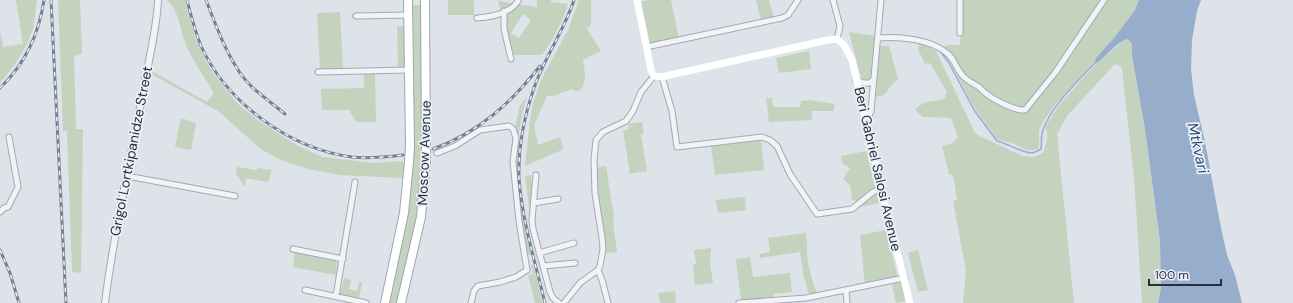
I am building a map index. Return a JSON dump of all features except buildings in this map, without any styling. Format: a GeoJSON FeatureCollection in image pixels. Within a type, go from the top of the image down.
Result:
{"type":"FeatureCollection","features":[{"type":"Feature","properties":{"kind":"main road"},"geometry":{"type":"LineString","coordinates":[[408,8],[414,0]]}},
{"type":"Feature","properties":{"kind":"main road"},"geometry":{"type":"LineString","coordinates":[[636,0],[651,70],[654,76],[662,77],[837,39]]}},
{"type":"Feature","properties":{"kind":"main road","name":"Moscow Avenue"},"geometry":{"type":"LineString","coordinates":[[401,303],[421,218],[426,160],[424,2]]}},
{"type":"Feature","properties":{"kind":"main road","name":"Moscow Avenue"},"geometry":{"type":"LineString","coordinates":[[386,302],[404,213],[409,162],[408,8]]}},
{"type":"Feature","properties":{"kind":"main road","name":"Beri Gabriel Salosi Avenue"},"geometry":{"type":"LineString","coordinates":[[837,39],[844,45],[852,60],[910,303]]}},
{"type":"Feature","properties":{"kind":"street","name":"Grigol Lortkipanidze Street"},"geometry":{"type":"LineString","coordinates":[[105,303],[111,254],[152,48],[158,0]]}},
{"type":"Feature","properties":{"kind":"street"},"geometry":{"type":"LineString","coordinates":[[646,47],[782,18],[788,15],[798,0]]}},
{"type":"Feature","properties":{"kind":"street"},"geometry":{"type":"LineString","coordinates":[[833,0],[840,26],[837,39]]}},
{"type":"Feature","properties":{"kind":"street"},"geometry":{"type":"LineString","coordinates":[[866,122],[870,114],[881,0]]}},
{"type":"Feature","properties":{"kind":"street"},"geometry":{"type":"LineString","coordinates":[[960,0],[960,33]]}},
{"type":"Feature","properties":{"kind":"street"},"geometry":{"type":"LineString","coordinates":[[878,38],[891,37],[915,40],[943,50],[949,55],[963,77],[989,96],[1019,111],[1025,110],[1055,73],[1104,0]]}},
{"type":"Feature","properties":{"kind":"street"},"geometry":{"type":"LineString","coordinates":[[477,18],[490,17],[504,11],[516,4],[518,1]]}},
{"type":"Feature","properties":{"kind":"street"},"geometry":{"type":"LineString","coordinates":[[356,16],[408,8]]}},
{"type":"Feature","properties":{"kind":"street"},"geometry":{"type":"LineString","coordinates":[[504,11],[504,29],[511,59]]}},
{"type":"Feature","properties":{"kind":"street"},"geometry":{"type":"LineString","coordinates":[[318,72],[409,70]]}},
{"type":"Feature","properties":{"kind":"street"},"geometry":{"type":"LineString","coordinates":[[564,303],[580,283],[598,270],[600,266],[603,249],[601,224],[595,193],[595,145],[599,135],[626,121],[633,111],[642,92],[654,76]]}},
{"type":"Feature","properties":{"kind":"street"},"geometry":{"type":"LineString","coordinates":[[662,77],[671,108],[677,147],[762,137],[767,138],[777,146],[790,174],[817,214],[852,209],[872,192],[882,188]]}},
{"type":"Feature","properties":{"kind":"street"},"geometry":{"type":"LineString","coordinates":[[856,80],[865,84],[871,83],[874,79]]}},
{"type":"Feature","properties":{"kind":"street"},"geometry":{"type":"LineString","coordinates":[[438,153],[455,146],[480,130],[510,126],[514,131],[516,138],[513,162],[521,236],[527,270],[516,277],[478,286],[474,291],[471,303]]}},
{"type":"Feature","properties":{"kind":"street"},"geometry":{"type":"LineString","coordinates":[[0,212],[4,208],[8,207],[18,187],[9,137]]}},
{"type":"Feature","properties":{"kind":"street"},"geometry":{"type":"LineString","coordinates":[[536,175],[532,220],[550,292],[553,298],[559,303]]}},
{"type":"Feature","properties":{"kind":"street"},"geometry":{"type":"LineString","coordinates":[[127,176],[235,196]]}},
{"type":"Feature","properties":{"kind":"street"},"geometry":{"type":"LineString","coordinates":[[336,296],[354,182]]}},
{"type":"Feature","properties":{"kind":"street"},"geometry":{"type":"LineString","coordinates":[[534,203],[558,199]]}},
{"type":"Feature","properties":{"kind":"street"},"geometry":{"type":"LineString","coordinates":[[540,253],[574,243]]}},
{"type":"Feature","properties":{"kind":"street"},"geometry":{"type":"LineString","coordinates":[[293,249],[343,259]]}},
{"type":"Feature","properties":{"kind":"street"},"geometry":{"type":"LineString","coordinates":[[543,266],[575,263]]}},
{"type":"Feature","properties":{"kind":"street"},"geometry":{"type":"LineString","coordinates":[[598,270],[604,285],[608,303]]}},
{"type":"Feature","properties":{"kind":"street"},"geometry":{"type":"LineString","coordinates":[[739,303],[792,301],[904,278]]}},
{"type":"Feature","properties":{"kind":"street"},"geometry":{"type":"LineString","coordinates":[[305,290],[366,303]]}},
{"type":"Feature","properties":{"kind":"street"},"geometry":{"type":"LineString","coordinates":[[846,291],[848,303]]}},
{"type":"Feature","properties":{"kind":"green space"},"geometry":{"type":"Polygon","coordinates":[[[16,0],[37,0],[34,24],[32,33],[24,49],[13,67],[0,83],[0,30],[3,47],[23,44],[16,0]]]}},
{"type":"Feature","properties":{"kind":"green space"},"geometry":{"type":"Polygon","coordinates":[[[58,0],[80,0],[82,54],[74,56],[76,129],[83,129],[81,273],[72,272],[67,131],[63,131],[58,0]]]}},
{"type":"Feature","properties":{"kind":"green space"},"geometry":{"type":"Polygon","coordinates":[[[167,0],[185,0],[196,40],[215,76],[238,104],[259,121],[298,146],[323,157],[373,163],[403,161],[404,178],[340,175],[308,169],[281,160],[262,150],[218,111],[151,74],[152,71],[207,102],[214,93],[191,55],[185,42],[177,15],[167,0]]]}},
{"type":"Feature","properties":{"kind":"green space"},"geometry":{"type":"Polygon","coordinates":[[[448,0],[474,0],[474,15],[448,15],[448,0]]]}},
{"type":"Feature","properties":{"kind":"green space"},"geometry":{"type":"Polygon","coordinates":[[[537,0],[551,0],[551,2],[568,4],[557,31],[542,55],[514,55],[498,1],[537,7],[537,0]],[[523,14],[511,33],[519,38],[531,20],[523,14]]]}},
{"type":"Feature","properties":{"kind":"green space"},"geometry":{"type":"Polygon","coordinates":[[[579,0],[591,0],[591,24],[587,29],[601,51],[583,60],[585,79],[581,89],[575,91],[572,89],[553,96],[547,96],[534,125],[538,145],[560,137],[564,149],[525,166],[532,107],[541,80],[568,30],[579,0]]]}},
{"type":"Feature","properties":{"kind":"green space"},"geometry":{"type":"Polygon","coordinates":[[[649,0],[671,0],[679,38],[650,44],[641,2],[649,0]]]}},
{"type":"Feature","properties":{"kind":"green space"},"geometry":{"type":"Polygon","coordinates":[[[756,0],[769,0],[774,18],[761,21],[756,0]]]}},
{"type":"Feature","properties":{"kind":"green space"},"geometry":{"type":"Polygon","coordinates":[[[962,0],[1139,0],[1135,10],[1114,38],[1096,58],[1095,62],[1051,110],[1039,131],[1038,149],[1028,151],[1015,144],[997,139],[972,104],[947,55],[943,52],[946,45],[960,45],[962,0]]]}},
{"type":"Feature","properties":{"kind":"green space"},"geometry":{"type":"Polygon","coordinates":[[[413,5],[422,5],[423,162],[418,217],[399,303],[389,303],[413,164],[413,5]]]}},
{"type":"Feature","properties":{"kind":"green space"},"geometry":{"type":"Polygon","coordinates":[[[340,12],[343,69],[320,70],[317,13],[340,12]]]}},
{"type":"Feature","properties":{"kind":"green space"},"geometry":{"type":"Polygon","coordinates":[[[397,26],[404,26],[404,67],[398,67],[397,26]]]}},
{"type":"Feature","properties":{"kind":"green space"},"geometry":{"type":"Polygon","coordinates":[[[849,32],[875,36],[872,75],[870,79],[866,81],[861,77],[849,32]]]}},
{"type":"Feature","properties":{"kind":"green space"},"geometry":{"type":"Polygon","coordinates":[[[1128,39],[1132,44],[1132,55],[1145,129],[1160,240],[1161,288],[1158,303],[1142,303],[1134,177],[1122,68],[1117,64],[1113,66],[1067,116],[1057,134],[1074,303],[963,303],[966,271],[953,201],[957,200],[953,175],[949,174],[942,146],[953,143],[958,137],[951,118],[923,117],[915,110],[922,104],[945,98],[947,92],[930,63],[925,64],[918,49],[919,43],[925,44],[936,51],[975,133],[1022,156],[1034,157],[1043,153],[1047,137],[1045,127],[1060,104],[1097,63],[1123,41],[1128,39]]]}},
{"type":"Feature","properties":{"kind":"green space"},"geometry":{"type":"Polygon","coordinates":[[[879,46],[889,46],[898,79],[884,95],[876,97],[879,46]]]}},
{"type":"Feature","properties":{"kind":"green space"},"geometry":{"type":"Polygon","coordinates":[[[809,51],[811,69],[779,73],[776,58],[809,51]]]}},
{"type":"Feature","properties":{"kind":"green space"},"geometry":{"type":"Polygon","coordinates":[[[364,73],[375,73],[376,122],[356,122],[349,110],[322,110],[321,89],[364,88],[364,73]]]}},
{"type":"Feature","properties":{"kind":"green space"},"geometry":{"type":"Polygon","coordinates":[[[766,96],[767,98],[772,98],[773,107],[800,107],[801,101],[810,100],[834,104],[834,111],[812,111],[812,120],[769,122],[766,96]]]}},
{"type":"Feature","properties":{"kind":"green space"},"geometry":{"type":"Polygon","coordinates":[[[527,97],[522,117],[517,157],[522,214],[531,254],[528,255],[525,251],[514,164],[515,128],[520,105],[527,97]]]}},
{"type":"Feature","properties":{"kind":"green space"},"geometry":{"type":"Polygon","coordinates":[[[181,118],[196,123],[191,150],[175,147],[181,118]]]}},
{"type":"Feature","properties":{"kind":"green space"},"geometry":{"type":"Polygon","coordinates":[[[642,122],[644,134],[641,135],[647,171],[630,174],[623,131],[629,129],[628,124],[642,122]]]}},
{"type":"Feature","properties":{"kind":"green space"},"geometry":{"type":"Polygon","coordinates":[[[761,140],[764,170],[715,175],[711,146],[761,140]]]}},
{"type":"Feature","properties":{"kind":"green space"},"geometry":{"type":"Polygon","coordinates":[[[866,151],[879,203],[857,208],[857,201],[852,200],[850,185],[843,179],[850,168],[842,163],[841,156],[866,151]]]}},
{"type":"Feature","properties":{"kind":"green space"},"geometry":{"type":"Polygon","coordinates":[[[606,166],[614,217],[613,223],[617,252],[605,253],[606,246],[597,192],[595,168],[606,166]]]}},
{"type":"Feature","properties":{"kind":"green space"},"geometry":{"type":"Polygon","coordinates":[[[237,167],[256,170],[258,168],[272,170],[268,182],[246,178],[245,187],[236,174],[237,167]]]}},
{"type":"Feature","properties":{"kind":"green space"},"geometry":{"type":"Polygon","coordinates":[[[531,175],[531,182],[534,184],[531,222],[525,176],[531,175]]]}},
{"type":"Feature","properties":{"kind":"green space"},"geometry":{"type":"Polygon","coordinates":[[[745,197],[746,210],[718,213],[716,200],[745,197]]]}},
{"type":"Feature","properties":{"kind":"green space"},"geometry":{"type":"Polygon","coordinates":[[[886,230],[898,278],[865,285],[860,235],[886,230]]]}},
{"type":"Feature","properties":{"kind":"green space"},"geometry":{"type":"Polygon","coordinates":[[[806,233],[808,263],[817,295],[811,295],[811,293],[808,293],[804,279],[800,252],[760,258],[760,254],[770,252],[768,238],[806,233]]]}},
{"type":"Feature","properties":{"kind":"green space"},"geometry":{"type":"Polygon","coordinates":[[[711,248],[710,263],[713,283],[695,285],[693,265],[696,264],[694,250],[711,248]]]}},
{"type":"Feature","properties":{"kind":"green space"},"geometry":{"type":"Polygon","coordinates":[[[295,250],[337,260],[336,275],[293,267],[295,250]]]}},
{"type":"Feature","properties":{"kind":"green space"},"geometry":{"type":"Polygon","coordinates":[[[918,250],[928,290],[918,292],[908,253],[918,250]]]}},
{"type":"Feature","properties":{"kind":"green space"},"geometry":{"type":"Polygon","coordinates":[[[750,257],[753,277],[790,273],[792,292],[773,294],[774,299],[741,301],[736,259],[750,257]]]}},
{"type":"Feature","properties":{"kind":"green space"},"geometry":{"type":"Polygon","coordinates":[[[531,265],[533,265],[543,303],[535,303],[528,275],[533,274],[531,265]]]}},
{"type":"Feature","properties":{"kind":"green space"},"geometry":{"type":"Polygon","coordinates":[[[344,278],[351,280],[349,289],[357,291],[359,282],[362,282],[359,299],[340,294],[344,278]]]}},
{"type":"Feature","properties":{"kind":"green space"},"geometry":{"type":"Polygon","coordinates":[[[902,282],[905,301],[896,303],[892,284],[902,282]]]}},
{"type":"Feature","properties":{"kind":"green space"},"geometry":{"type":"Polygon","coordinates":[[[675,291],[676,303],[660,303],[658,293],[675,291]]]}},
{"type":"Feature","properties":{"kind":"water","name":"Mtkvari"},"geometry":{"type":"Polygon","coordinates":[[[1139,0],[1201,0],[1197,11],[1192,40],[1191,69],[1194,95],[1205,142],[1227,255],[1235,275],[1242,303],[1158,303],[1161,288],[1160,240],[1145,129],[1132,55],[1132,44],[1128,39],[1116,46],[1097,63],[1095,62],[1096,58],[1114,38],[1135,10],[1139,0]]]}},
{"type":"Feature","properties":{"kind":"waterway"},"geometry":{"type":"LineString","coordinates":[[940,51],[949,63],[974,110],[997,141],[1031,153],[1041,149],[1042,133],[1057,105],[1096,62]]}},
{"type":"Feature","properties":{"kind":"railway"},"geometry":{"type":"LineString","coordinates":[[0,88],[17,69],[30,48],[39,25],[44,0]]}},
{"type":"Feature","properties":{"kind":"railway"},"geometry":{"type":"LineString","coordinates":[[51,0],[66,303]]}},
{"type":"Feature","properties":{"kind":"railway"},"geometry":{"type":"LineString","coordinates":[[187,0],[201,46],[212,67],[244,104],[263,120],[306,144],[329,152],[365,158],[403,155]]}},
{"type":"Feature","properties":{"kind":"railway"},"geometry":{"type":"LineString","coordinates":[[206,0],[225,46],[237,68],[252,87],[285,114]]}},
{"type":"Feature","properties":{"kind":"railway"},"geometry":{"type":"LineString","coordinates":[[545,303],[529,241],[523,209],[519,178],[521,144],[527,110],[538,77],[565,23],[574,0]]}},
{"type":"Feature","properties":{"kind":"railway"},"geometry":{"type":"LineString","coordinates":[[433,149],[465,134],[492,115],[517,93],[540,66]]}},
{"type":"Feature","properties":{"kind":"railway"},"geometry":{"type":"LineString","coordinates":[[0,250],[10,273],[19,303]]}}]}
